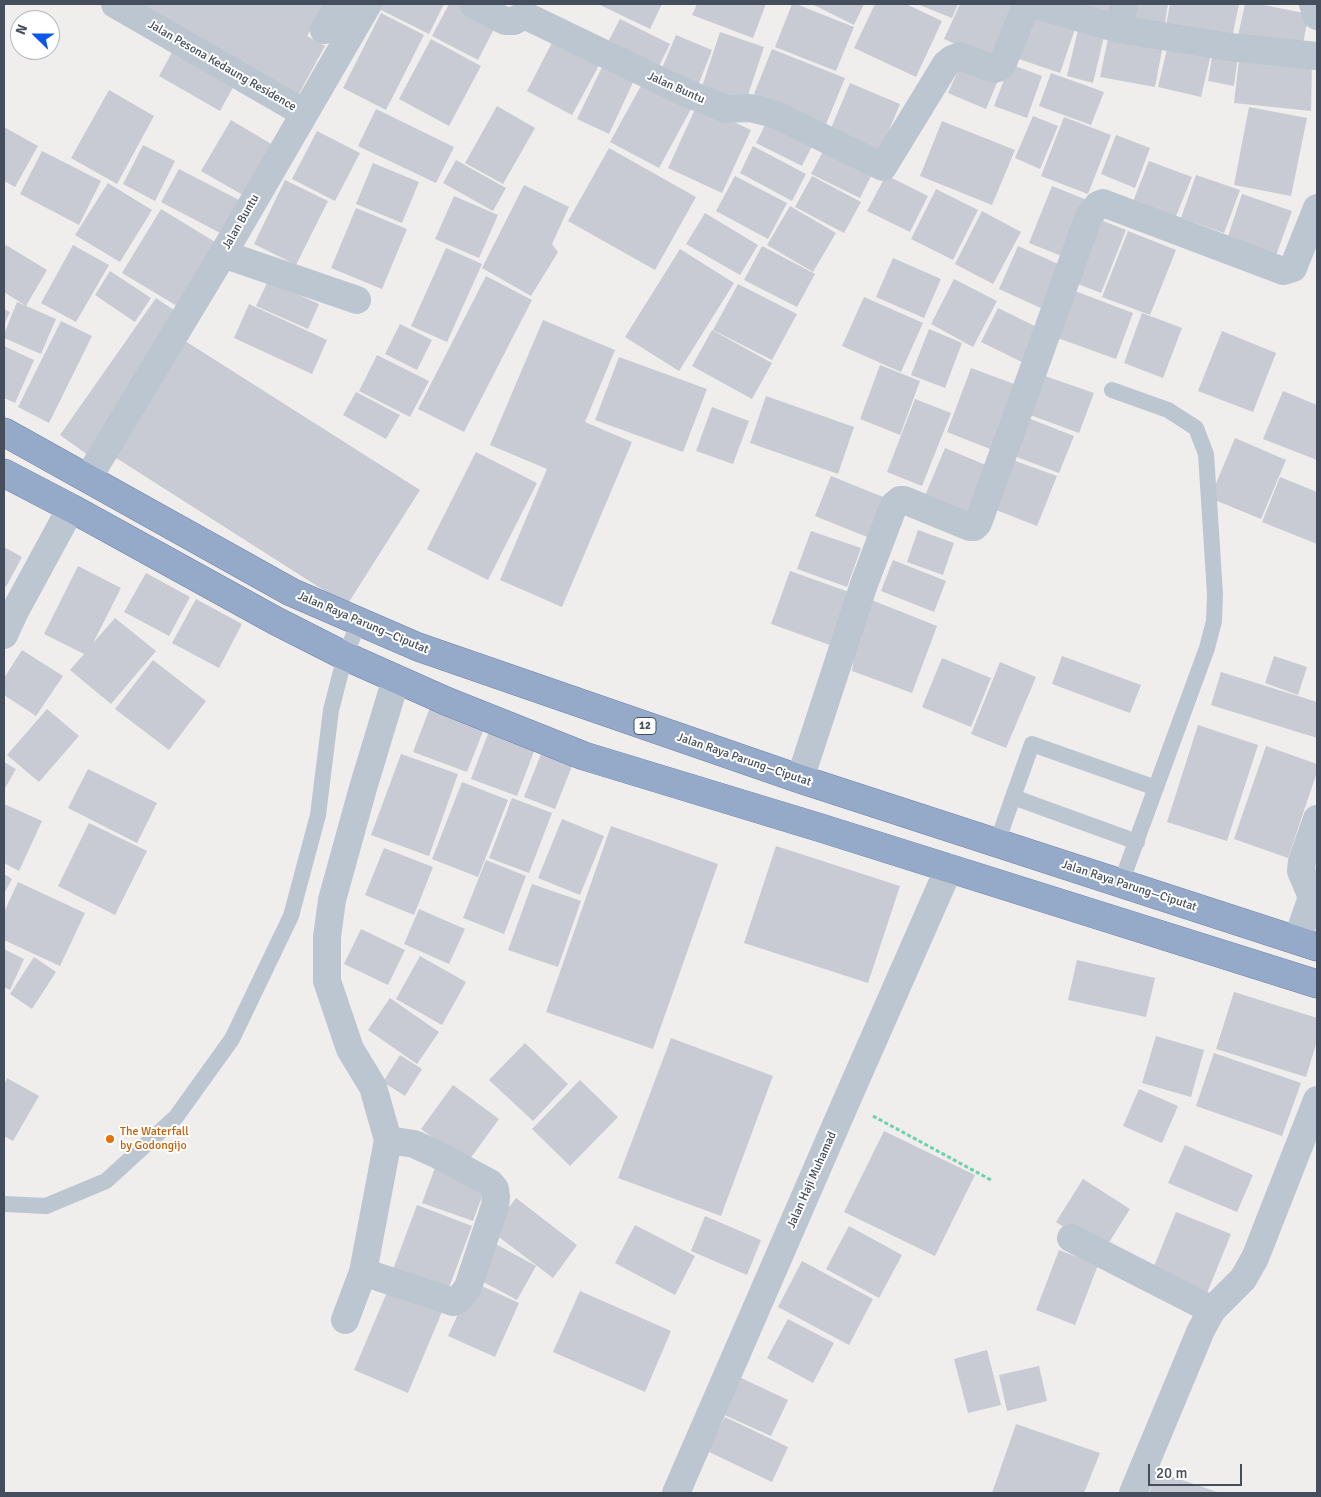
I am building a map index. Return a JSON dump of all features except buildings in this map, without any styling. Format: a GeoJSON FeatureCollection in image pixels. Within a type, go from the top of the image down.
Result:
{"type":"FeatureCollection","features":[{"type":"Feature","properties":{"kind":"highway","name":"Jalan Raya Parung—Ciputat"},"geometry":{"type":"LineString","coordinates":[[4,432],[291,592],[459,663],[800,779],[1307,944]]}},
{"type":"Feature","properties":{"kind":"highway"},"geometry":{"type":"LineString","coordinates":[[4,473],[344,656],[584,756],[1317,984]]}},
{"type":"Feature","properties":{"kind":"street","name":"Jalan Pesona Kedaung Residence"},"geometry":{"type":"LineString","coordinates":[[115,4],[304,112]]}},
{"type":"Feature","properties":{"kind":"street"},"geometry":{"type":"LineString","coordinates":[[324,30],[338,4]]}},
{"type":"Feature","properties":{"kind":"street","name":"Jalan Buntu"},"geometry":{"type":"LineString","coordinates":[[88,478],[223,254],[368,4]]}},
{"type":"Feature","properties":{"kind":"street","name":"Jalan Buntu"},"geometry":{"type":"LineString","coordinates":[[473,4],[505,21],[514,21],[524,15],[684,92],[726,109],[750,108],[774,114],[883,167],[946,64],[960,56],[994,69],[998,68],[1002,65],[1026,8],[1030,4]]}},
{"type":"Feature","properties":{"kind":"street"},"geometry":{"type":"LineString","coordinates":[[1030,4],[1121,16],[1230,47],[1317,56]]}},
{"type":"Feature","properties":{"kind":"street"},"geometry":{"type":"LineString","coordinates":[[1313,4],[1317,16]]}},
{"type":"Feature","properties":{"kind":"street"},"geometry":{"type":"LineString","coordinates":[[800,779],[864,584],[894,506],[900,500],[904,500],[970,526],[974,527],[978,523],[1089,216],[1098,205],[1103,204],[1283,271],[1293,268],[1317,208]]}},
{"type":"Feature","properties":{"kind":"street"},"geometry":{"type":"LineString","coordinates":[[223,254],[357,300]]}},
{"type":"Feature","properties":{"kind":"street"},"geometry":{"type":"LineString","coordinates":[[4,635],[71,508]]}},
{"type":"Feature","properties":{"kind":"street"},"geometry":{"type":"LineString","coordinates":[[346,1320],[363,1272],[388,1140],[372,1087],[350,1050],[327,981],[327,937],[332,900],[396,679]]}},
{"type":"Feature","properties":{"kind":"street"},"geometry":{"type":"LineString","coordinates":[[1307,944],[1312,897],[1301,872],[1302,861],[1317,819]]}},
{"type":"Feature","properties":{"kind":"street","name":"Jalan Haji Muhamad"},"geometry":{"type":"LineString","coordinates":[[676,1493],[949,868]]}},
{"type":"Feature","properties":{"kind":"street"},"geometry":{"type":"LineString","coordinates":[[1133,1493],[1201,1330],[1212,1310],[1243,1279],[1255,1258],[1317,1100]]}},
{"type":"Feature","properties":{"kind":"street"},"geometry":{"type":"LineString","coordinates":[[363,1272],[453,1302],[460,1298],[468,1287],[495,1206],[495,1189],[490,1183],[414,1144],[388,1140]]}},
{"type":"Feature","properties":{"kind":"street"},"geometry":{"type":"LineString","coordinates":[[1070,1238],[1212,1310]]}},
{"type":"Feature","properties":{"kind":"lane"},"geometry":{"type":"LineString","coordinates":[[1112,390],[1168,410],[1196,428],[1206,454],[1215,594],[1214,621],[1207,648],[1121,883]]}},
{"type":"Feature","properties":{"kind":"lane"},"geometry":{"type":"LineString","coordinates":[[4,1204],[46,1206],[106,1181],[176,1117],[232,1040],[291,916],[318,815],[331,710],[344,656],[359,622]]}},
{"type":"Feature","properties":{"kind":"lane"},"geometry":{"type":"LineString","coordinates":[[997,842],[1032,744],[1156,788]]}},
{"type":"Feature","properties":{"kind":"lane"},"geometry":{"type":"LineString","coordinates":[[1013,797],[1136,842]]}},
{"type":"Feature","properties":{"kind":"path"},"geometry":{"type":"LineString","coordinates":[[846,1102],[991,1180]]}},
{"type":"Feature","properties":{"kind":"place","name":"The Waterfall by Godongijo"},"geometry":{"type":"Point","coordinates":[110,1139]}}]}
